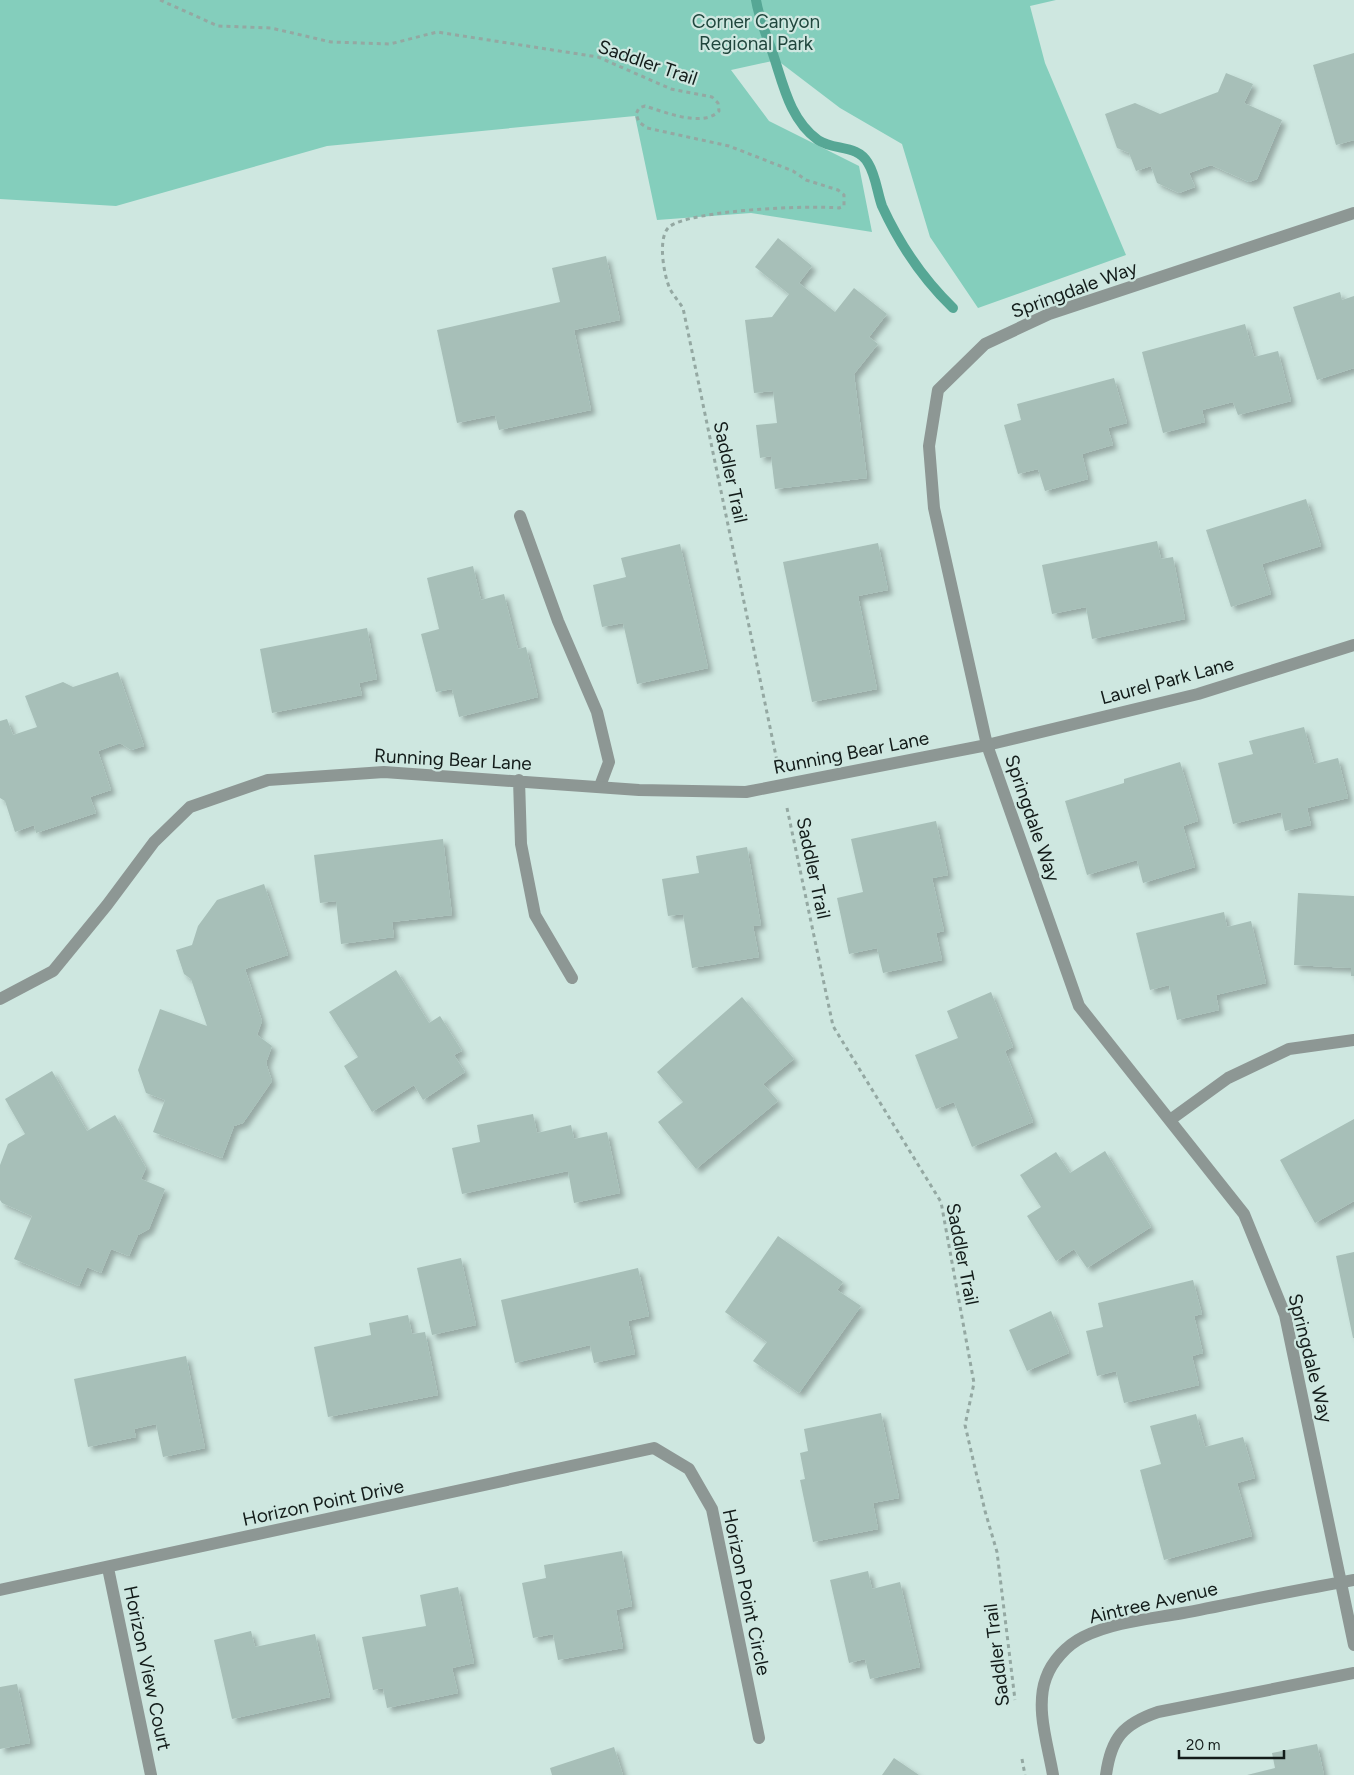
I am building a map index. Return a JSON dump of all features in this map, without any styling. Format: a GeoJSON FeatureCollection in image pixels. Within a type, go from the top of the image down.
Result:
{"type":"FeatureCollection","features":[{"type":"Feature","properties":{"kind":"street","name":"Springdale Way"},"geometry":{"type":"LineString","coordinates":[[1354,213],[1050,314],[985,344],[938,390],[929,446],[934,508],[987,745],[1079,1006],[1244,1214],[1285,1315],[1348,1581],[1354,1645]]}},
{"type":"Feature","properties":{"kind":"street"},"geometry":{"type":"LineString","coordinates":[[520,516],[558,621],[597,712],[609,762],[600,786]]}},
{"type":"Feature","properties":{"kind":"street","name":"Laurel Park Lane"},"geometry":{"type":"LineString","coordinates":[[987,745],[1198,694],[1354,645]]}},
{"type":"Feature","properties":{"kind":"street","name":"Running Bear Lane"},"geometry":{"type":"LineString","coordinates":[[0,999],[53,971],[107,906],[154,842],[190,807],[268,780],[384,772],[519,780],[639,790],[746,792],[987,745]]}},
{"type":"Feature","properties":{"kind":"street"},"geometry":{"type":"LineString","coordinates":[[519,780],[521,844],[535,915],[572,978]]}},
{"type":"Feature","properties":{"kind":"street"},"geometry":{"type":"LineString","coordinates":[[1170,1120],[1228,1078],[1289,1049],[1354,1040]]}},
{"type":"Feature","properties":{"kind":"street","name":"Horizon Point Drive"},"geometry":{"type":"LineString","coordinates":[[0,1590],[654,1448]]}},
{"type":"Feature","properties":{"kind":"street","name":"Horizon Point Circle"},"geometry":{"type":"LineString","coordinates":[[654,1448],[689,1469],[712,1509],[759,1738]]}},
{"type":"Feature","properties":{"kind":"street","name":"Horizon View Court"},"geometry":{"type":"LineString","coordinates":[[108,1568],[151,1775]]}},
{"type":"Feature","properties":{"kind":"street","name":"Aintree Avenue"},"geometry":{"type":"LineString","coordinates":[[1053,1775],[1042,1718],[1042,1697],[1045,1678],[1054,1662],[1066,1648],[1083,1637],[1121,1625],[1348,1581]]}},
{"type":"Feature","properties":{"kind":"street"},"geometry":{"type":"LineString","coordinates":[[1106,1775],[1108,1759],[1116,1738],[1127,1726],[1142,1717],[1158,1712],[1354,1673]]}},
{"type":"Feature","properties":{"kind":"path","name":"Saddler Trail"},"geometry":{"type":"LineString","coordinates":[[160,0],[218,26],[271,28],[331,42],[390,44],[438,32],[598,57],[671,89],[712,97],[718,104],[719,111],[716,115],[701,119],[645,106],[639,108],[636,114],[639,122],[647,128],[729,146],[793,171],[806,180],[838,190],[844,195],[844,206],[839,208],[753,208],[682,220],[669,227],[663,238],[664,264],[670,289],[683,308],[833,1026],[941,1202],[974,1383],[965,1425],[997,1552],[1016,1706]]}},
{"type":"Feature","properties":{"kind":"path"},"geometry":{"type":"LineString","coordinates":[[1021,1751],[1025,1775]]}},
{"type":"Feature","properties":{"kind":"green space","name":"Corner Canyon Regional Park"},"geometry":{"type":"Polygon","coordinates":[[[0,0],[1056,0],[1030,6],[1045,63],[1126,255],[978,308],[930,237],[902,144],[840,108],[777,60],[731,70],[769,121],[859,166],[872,232],[751,213],[657,220],[635,116],[327,146],[116,206],[0,199],[0,0]]]}},
{"type":"Feature","properties":{"kind":"building"},"geometry":{"type":"Polygon","coordinates":[[[1354,53],[1354,140],[1336,145],[1313,65],[1354,53]]]}},
{"type":"Feature","properties":{"kind":"building"},"geometry":{"type":"Polygon","coordinates":[[[1226,73],[1253,84],[1244,103],[1282,120],[1257,179],[1249,182],[1211,165],[1189,173],[1195,187],[1179,193],[1157,183],[1151,166],[1136,171],[1129,153],[1117,148],[1105,114],[1135,103],[1160,114],[1218,92],[1226,73]]]}},
{"type":"Feature","properties":{"kind":"building"},"geometry":{"type":"Polygon","coordinates":[[[778,238],[812,266],[799,283],[835,312],[854,288],[887,314],[869,337],[878,344],[854,374],[867,478],[775,489],[771,456],[760,458],[756,425],[777,423],[773,391],[754,393],[745,320],[772,317],[789,294],[755,267],[778,238]]]}},
{"type":"Feature","properties":{"kind":"building"},"geometry":{"type":"Polygon","coordinates":[[[606,256],[620,320],[574,330],[591,410],[499,430],[495,415],[457,423],[437,330],[560,302],[552,268],[606,256]]]}},
{"type":"Feature","properties":{"kind":"building"},"geometry":{"type":"Polygon","coordinates":[[[1340,292],[1342,300],[1354,296],[1354,368],[1317,380],[1293,307],[1340,292]]]}},
{"type":"Feature","properties":{"kind":"building"},"geometry":{"type":"Polygon","coordinates":[[[1245,324],[1254,357],[1278,351],[1291,401],[1238,415],[1233,402],[1202,410],[1205,422],[1163,433],[1142,352],[1245,324]]]}},
{"type":"Feature","properties":{"kind":"building"},"geometry":{"type":"Polygon","coordinates":[[[1114,378],[1127,423],[1108,428],[1113,445],[1082,454],[1088,479],[1045,491],[1038,469],[1018,474],[1004,425],[1021,420],[1017,404],[1114,378]]]}},
{"type":"Feature","properties":{"kind":"building"},"geometry":{"type":"Polygon","coordinates":[[[1306,499],[1321,546],[1262,564],[1271,594],[1231,607],[1206,530],[1306,499]]]}},
{"type":"Feature","properties":{"kind":"building"},"geometry":{"type":"Polygon","coordinates":[[[1157,541],[1161,559],[1173,557],[1185,619],[1092,639],[1086,607],[1052,614],[1042,565],[1157,541]]]}},
{"type":"Feature","properties":{"kind":"building"},"geometry":{"type":"Polygon","coordinates":[[[878,543],[888,590],[858,596],[877,689],[812,702],[783,562],[878,543]]]}},
{"type":"Feature","properties":{"kind":"building"},"geometry":{"type":"Polygon","coordinates":[[[680,544],[708,668],[637,684],[623,623],[602,627],[593,585],[626,577],[621,558],[680,544]]]}},
{"type":"Feature","properties":{"kind":"building"},"geometry":{"type":"Polygon","coordinates":[[[473,566],[481,600],[504,594],[518,649],[526,647],[538,697],[459,717],[452,689],[436,692],[421,634],[439,629],[427,578],[473,566]]]}},
{"type":"Feature","properties":{"kind":"building"},"geometry":{"type":"Polygon","coordinates":[[[367,628],[377,679],[359,683],[362,695],[272,713],[260,649],[367,628]]]}},
{"type":"Feature","properties":{"kind":"building"},"geometry":{"type":"Polygon","coordinates":[[[118,672],[144,746],[131,750],[120,743],[98,751],[111,790],[90,797],[96,813],[36,833],[34,825],[15,832],[5,801],[0,798],[0,721],[7,719],[13,735],[37,727],[25,696],[63,682],[73,687],[118,672]]]}},
{"type":"Feature","properties":{"kind":"building"},"geometry":{"type":"Polygon","coordinates":[[[1304,727],[1314,764],[1338,758],[1348,798],[1307,808],[1311,825],[1285,831],[1281,812],[1233,824],[1218,763],[1253,754],[1249,741],[1304,727]]]}},
{"type":"Feature","properties":{"kind":"building"},"geometry":{"type":"Polygon","coordinates":[[[1180,762],[1198,821],[1183,826],[1195,867],[1143,883],[1137,860],[1087,875],[1065,801],[1124,783],[1124,779],[1180,762]]]}},
{"type":"Feature","properties":{"kind":"building"},"geometry":{"type":"Polygon","coordinates":[[[936,821],[948,875],[932,878],[944,931],[936,933],[942,960],[883,973],[877,948],[849,954],[837,898],[863,892],[851,839],[936,821]]]}},
{"type":"Feature","properties":{"kind":"building"},"geometry":{"type":"Polygon","coordinates":[[[443,839],[452,915],[392,922],[394,937],[341,944],[336,901],[320,903],[314,855],[443,839]]]}},
{"type":"Feature","properties":{"kind":"building"},"geometry":{"type":"Polygon","coordinates":[[[747,847],[761,925],[753,926],[759,957],[692,968],[683,914],[668,916],[662,879],[699,873],[696,856],[747,847]]]}},
{"type":"Feature","properties":{"kind":"building"},"geometry":{"type":"Polygon","coordinates":[[[264,884],[288,955],[245,969],[262,1021],[257,1035],[272,1046],[266,1063],[272,1081],[243,1123],[234,1126],[222,1158],[153,1132],[165,1100],[146,1093],[138,1070],[160,1009],[207,1026],[191,979],[184,974],[176,950],[192,945],[198,926],[217,900],[264,884]]]}},
{"type":"Feature","properties":{"kind":"building"},"geometry":{"type":"Polygon","coordinates":[[[1298,893],[1354,896],[1354,976],[1351,976],[1351,968],[1294,965],[1298,893]]]}},
{"type":"Feature","properties":{"kind":"building"},"geometry":{"type":"Polygon","coordinates":[[[1224,912],[1227,927],[1251,921],[1266,983],[1216,995],[1219,1010],[1177,1020],[1169,985],[1150,990],[1136,933],[1224,912]]]}},
{"type":"Feature","properties":{"kind":"building"},"geometry":{"type":"Polygon","coordinates":[[[396,970],[429,1023],[440,1016],[462,1051],[454,1055],[465,1072],[423,1100],[414,1085],[372,1112],[344,1066],[358,1057],[329,1012],[396,970]]]}},
{"type":"Feature","properties":{"kind":"building"},"geometry":{"type":"Polygon","coordinates":[[[991,992],[1013,1047],[1005,1051],[1033,1122],[972,1147],[954,1102],[936,1109],[915,1055],[958,1038],[947,1011],[991,992]]]}},
{"type":"Feature","properties":{"kind":"building"},"geometry":{"type":"Polygon","coordinates":[[[742,997],[794,1059],[763,1084],[778,1101],[696,1169],[658,1122],[683,1102],[657,1072],[742,997]]]}},
{"type":"Feature","properties":{"kind":"building"},"geometry":{"type":"Polygon","coordinates":[[[52,1071],[87,1131],[115,1115],[146,1168],[141,1179],[165,1189],[149,1229],[138,1235],[129,1256],[111,1249],[101,1273],[87,1267],[79,1286],[14,1259],[32,1216],[2,1203],[0,1200],[0,1165],[8,1144],[25,1134],[5,1099],[52,1071]]]}},
{"type":"Feature","properties":{"kind":"building"},"geometry":{"type":"Polygon","coordinates":[[[533,1114],[537,1133],[571,1125],[574,1139],[607,1132],[620,1193],[574,1203],[568,1171],[462,1194],[452,1148],[480,1142],[477,1125],[533,1114]]]}},
{"type":"Feature","properties":{"kind":"building"},"geometry":{"type":"Polygon","coordinates":[[[1354,1119],[1354,1201],[1315,1223],[1280,1160],[1354,1119]]]}},
{"type":"Feature","properties":{"kind":"building"},"geometry":{"type":"Polygon","coordinates":[[[1105,1151],[1151,1227],[1087,1268],[1074,1249],[1056,1261],[1027,1216],[1041,1207],[1020,1175],[1056,1152],[1070,1173],[1105,1151]]]}},
{"type":"Feature","properties":{"kind":"building"},"geometry":{"type":"Polygon","coordinates":[[[778,1236],[843,1282],[837,1290],[861,1306],[799,1393],[753,1361],[767,1342],[725,1312],[778,1236]]]}},
{"type":"Feature","properties":{"kind":"building"},"geometry":{"type":"Polygon","coordinates":[[[1354,1252],[1354,1338],[1353,1338],[1336,1256],[1354,1252]]]}},
{"type":"Feature","properties":{"kind":"building"},"geometry":{"type":"Polygon","coordinates":[[[461,1258],[476,1325],[432,1335],[417,1268],[461,1258]]]}},
{"type":"Feature","properties":{"kind":"building"},"geometry":{"type":"Polygon","coordinates":[[[638,1268],[649,1316],[628,1321],[635,1354],[594,1363],[590,1345],[515,1363],[501,1300],[638,1268]]]}},
{"type":"Feature","properties":{"kind":"building"},"geometry":{"type":"Polygon","coordinates":[[[1193,1280],[1202,1314],[1194,1316],[1203,1353],[1192,1356],[1199,1385],[1124,1403],[1116,1371],[1097,1376],[1086,1331],[1103,1327],[1098,1303],[1193,1280]]]}},
{"type":"Feature","properties":{"kind":"building"},"geometry":{"type":"Polygon","coordinates":[[[1051,1311],[1069,1353],[1027,1371],[1009,1330],[1051,1311]]]}},
{"type":"Feature","properties":{"kind":"building"},"geometry":{"type":"Polygon","coordinates":[[[408,1315],[412,1334],[425,1332],[438,1395],[328,1417],[314,1347],[371,1335],[369,1323],[408,1315]]]}},
{"type":"Feature","properties":{"kind":"building"},"geometry":{"type":"Polygon","coordinates":[[[186,1356],[205,1448],[163,1457],[156,1424],[134,1429],[136,1437],[88,1447],[74,1379],[186,1356]]]}},
{"type":"Feature","properties":{"kind":"building"},"geometry":{"type":"Polygon","coordinates":[[[881,1413],[899,1498],[873,1503],[878,1529],[813,1542],[800,1480],[805,1479],[800,1453],[808,1451],[804,1429],[881,1413]]]}},
{"type":"Feature","properties":{"kind":"building"},"geometry":{"type":"Polygon","coordinates":[[[1196,1414],[1205,1447],[1243,1437],[1255,1478],[1237,1483],[1252,1536],[1164,1560],[1140,1470],[1161,1464],[1150,1426],[1196,1414]]]}},
{"type":"Feature","properties":{"kind":"building"},"geometry":{"type":"Polygon","coordinates":[[[622,1551],[632,1606],[616,1610],[623,1648],[558,1660],[553,1634],[533,1638],[522,1583],[546,1578],[544,1565],[622,1551]]]}},
{"type":"Feature","properties":{"kind":"building"},"geometry":{"type":"Polygon","coordinates":[[[868,1571],[872,1589],[900,1582],[920,1667],[870,1679],[865,1659],[849,1663],[830,1580],[868,1571]]]}},
{"type":"Feature","properties":{"kind":"building"},"geometry":{"type":"Polygon","coordinates":[[[458,1587],[474,1663],[452,1668],[458,1693],[387,1708],[383,1688],[373,1690],[362,1637],[426,1626],[420,1595],[458,1587]]]}},
{"type":"Feature","properties":{"kind":"building"},"geometry":{"type":"Polygon","coordinates":[[[251,1631],[255,1647],[315,1634],[330,1697],[232,1719],[214,1640],[251,1631]]]}},
{"type":"Feature","properties":{"kind":"building"},"geometry":{"type":"Polygon","coordinates":[[[17,1684],[30,1743],[0,1749],[0,1687],[17,1684]]]}},
{"type":"Feature","properties":{"kind":"building"},"geometry":{"type":"Polygon","coordinates":[[[1317,1744],[1324,1775],[1247,1775],[1275,1768],[1272,1753],[1317,1744]]]}},
{"type":"Feature","properties":{"kind":"building"},"geometry":{"type":"Polygon","coordinates":[[[614,1747],[623,1775],[552,1775],[550,1768],[614,1747]]]}},
{"type":"Feature","properties":{"kind":"building"},"geometry":{"type":"Polygon","coordinates":[[[894,1758],[919,1775],[882,1775],[894,1758]]]}},
{"type":"Feature","properties":{"kind":"waterway"},"geometry":{"type":"LineString","coordinates":[[756,0],[761,21],[784,89],[794,112],[808,132],[818,140],[831,146],[852,150],[863,157],[868,163],[875,179],[882,206],[896,234],[922,273],[953,308]]}}]}
